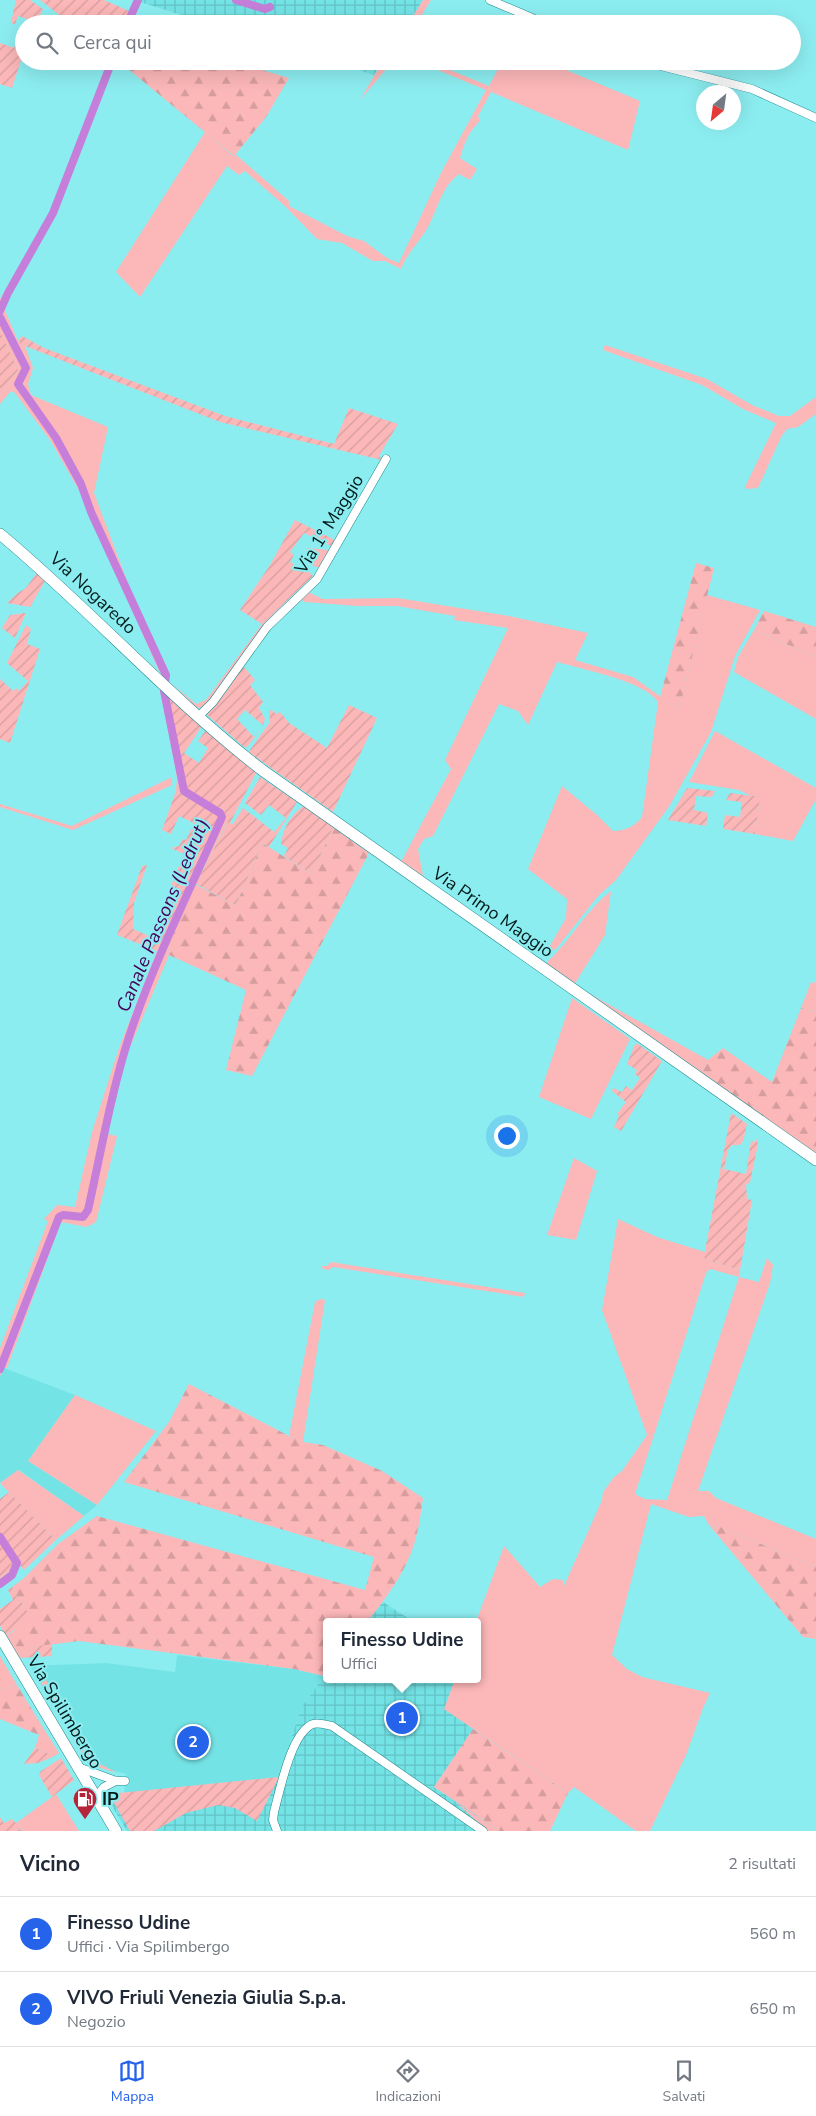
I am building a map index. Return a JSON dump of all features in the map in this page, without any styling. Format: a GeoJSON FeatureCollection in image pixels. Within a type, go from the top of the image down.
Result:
{"type":"FeatureCollection","features":[{"type":"Feature","properties":{"kind":"street"},"geometry":{"type":"LineString","coordinates":[[490,0],[525,15]]}},
{"type":"Feature","properties":{"kind":"street"},"geometry":{"type":"LineString","coordinates":[[677,70],[752,89],[816,118]]}},
{"type":"Feature","properties":{"kind":"street","name":"Via 1° Maggio"},"geometry":{"type":"LineString","coordinates":[[198,717],[213,702],[266,627],[317,579],[386,460]]}},
{"type":"Feature","properties":{"kind":"street","name":"Via Nogaredo"},"geometry":{"type":"LineString","coordinates":[[0,534],[51,577],[164,683]]}},
{"type":"Feature","properties":{"kind":"street","name":"Via Primo Maggio"},"geometry":{"type":"LineString","coordinates":[[164,683],[198,717],[262,770],[816,1160]]}},
{"type":"Feature","properties":{"kind":"street","name":"Via Spilimbergo"},"geometry":{"type":"LineString","coordinates":[[0,1636],[116,1831]]}},
{"type":"Feature","properties":{"kind":"street"},"geometry":{"type":"LineString","coordinates":[[277,1831],[273,1820],[274,1812],[291,1750],[306,1729],[313,1724],[332,1726],[483,1831]]}},
{"type":"Feature","properties":{"kind":"street"},"geometry":{"type":"LineString","coordinates":[[78,1767],[116,1781],[125,1782]]}},
{"type":"Feature","properties":{"kind":"street"},"geometry":{"type":"LineString","coordinates":[[96,1797],[104,1787],[116,1781]]}},
{"type":"Feature","properties":{"kind":"shaded area"},"geometry":{"type":"Polygon","coordinates":[[[134,0],[423,0],[414,15],[182,15],[134,0]]]}},
{"type":"Feature","properties":{"kind":"shaded area"},"geometry":{"type":"Polygon","coordinates":[[[358,70],[377,70],[374,75],[358,70]]]}},
{"type":"Feature","properties":{"kind":"shaded area"},"geometry":{"type":"Polygon","coordinates":[[[4,1368],[75,1395],[28,1461],[97,1505],[84,1516],[19,1470],[0,1483],[0,1376],[4,1368]]]}},
{"type":"Feature","properties":{"kind":"shaded area"},"geometry":{"type":"Polygon","coordinates":[[[383,1602],[408,1618],[370,1618],[383,1602]]]}},
{"type":"Feature","properties":{"kind":"shaded area"},"geometry":{"type":"Polygon","coordinates":[[[177,1655],[294,1669],[323,1676],[323,1677],[301,1708],[279,1777],[124,1793],[126,1774],[88,1764],[30,1666],[106,1663],[175,1672],[177,1655]]]}},
{"type":"Feature","properties":{"kind":"shaded area"},"geometry":{"type":"Polygon","coordinates":[[[323,1678],[323,1683],[454,1683],[445,1709],[473,1729],[434,1787],[500,1831],[127,1831],[105,1795],[279,1777],[301,1708],[323,1678]]]}},
{"type":"Feature","properties":{"kind":"green space"},"geometry":{"type":"Polygon","coordinates":[[[16,0],[30,0],[43,9],[40,15],[15,15],[15,24],[11,23],[16,0]]]}},
{"type":"Feature","properties":{"kind":"green space"},"geometry":{"type":"Polygon","coordinates":[[[40,0],[104,0],[129,11],[128,15],[59,15],[40,0]]]}},
{"type":"Feature","properties":{"kind":"green space"},"geometry":{"type":"Polygon","coordinates":[[[423,0],[431,0],[422,15],[414,15],[423,0]]]}},
{"type":"Feature","properties":{"kind":"green space"},"geometry":{"type":"Polygon","coordinates":[[[0,43],[14,48],[15,45],[15,70],[18,70],[12,88],[0,84],[0,43]]]}},
{"type":"Feature","properties":{"kind":"green space"},"geometry":{"type":"Polygon","coordinates":[[[106,70],[111,70],[56,213],[8,295],[4,308],[18,341],[25,346],[33,368],[28,384],[31,395],[108,427],[94,493],[129,586],[170,682],[159,671],[81,494],[50,440],[15,393],[11,391],[0,404],[0,394],[18,370],[0,331],[0,299],[51,212],[106,70]]]}},
{"type":"Feature","properties":{"kind":"green space"},"geometry":{"type":"Polygon","coordinates":[[[129,70],[263,70],[289,78],[266,117],[234,156],[129,70]]]}},
{"type":"Feature","properties":{"kind":"green space"},"geometry":{"type":"Polygon","coordinates":[[[378,70],[385,70],[360,100],[378,70]]]}},
{"type":"Feature","properties":{"kind":"green space"},"geometry":{"type":"Polygon","coordinates":[[[438,70],[450,70],[489,86],[497,70],[566,70],[640,101],[628,150],[491,92],[478,116],[480,120],[466,140],[460,158],[477,169],[470,180],[459,174],[452,180],[439,201],[425,232],[401,269],[385,261],[373,261],[342,243],[317,239],[286,207],[245,171],[239,175],[227,166],[140,297],[116,272],[205,132],[233,156],[235,154],[289,201],[289,206],[347,236],[364,241],[387,258],[399,263],[441,173],[486,90],[438,70]]]}},
{"type":"Feature","properties":{"kind":"green space"},"geometry":{"type":"Polygon","coordinates":[[[0,331],[18,370],[0,394],[0,331]]]}},
{"type":"Feature","properties":{"kind":"green space"},"geometry":{"type":"Polygon","coordinates":[[[22,336],[44,348],[225,416],[334,444],[349,408],[398,424],[379,456],[382,460],[220,422],[25,346],[18,341],[22,336]]]}},
{"type":"Feature","properties":{"kind":"green space"},"geometry":{"type":"Polygon","coordinates":[[[605,345],[707,379],[752,405],[779,416],[790,416],[816,397],[816,414],[798,427],[787,429],[781,437],[758,488],[747,489],[745,487],[776,423],[743,409],[702,385],[603,350],[605,345]]]}},
{"type":"Feature","properties":{"kind":"green space"},"geometry":{"type":"Polygon","coordinates":[[[295,520],[335,540],[331,546],[304,533],[290,552],[294,555],[290,562],[303,570],[305,568],[313,576],[262,624],[240,610],[270,565],[295,520]]]}},
{"type":"Feature","properties":{"kind":"green space"},"geometry":{"type":"Polygon","coordinates":[[[308,548],[329,550],[320,568],[308,564],[310,556],[305,553],[308,548]]]}},
{"type":"Feature","properties":{"kind":"green space"},"geometry":{"type":"Polygon","coordinates":[[[696,563],[714,568],[679,710],[660,697],[696,563]]]}},
{"type":"Feature","properties":{"kind":"green space"},"geometry":{"type":"Polygon","coordinates":[[[37,573],[45,581],[30,607],[7,603],[25,589],[37,573]]]}},
{"type":"Feature","properties":{"kind":"green space"},"geometry":{"type":"Polygon","coordinates":[[[304,586],[265,626],[204,707],[197,708],[172,684],[196,704],[206,700],[262,624],[304,586]]]}},
{"type":"Feature","properties":{"kind":"green space"},"geometry":{"type":"Polygon","coordinates":[[[308,592],[323,599],[398,598],[509,616],[588,633],[575,660],[633,677],[679,710],[707,595],[760,610],[735,656],[711,732],[670,805],[616,880],[598,896],[557,948],[544,956],[566,918],[567,899],[528,869],[562,786],[613,831],[626,829],[636,823],[642,817],[658,702],[651,695],[627,682],[557,662],[528,725],[518,711],[499,704],[433,836],[424,839],[418,849],[423,876],[401,862],[451,769],[445,760],[508,628],[454,620],[455,616],[397,606],[357,606],[305,602],[300,599],[308,592]]]}},
{"type":"Feature","properties":{"kind":"green space"},"geometry":{"type":"Polygon","coordinates":[[[764,611],[816,627],[816,657],[754,630],[764,611]]]}},
{"type":"Feature","properties":{"kind":"green space"},"geometry":{"type":"Polygon","coordinates":[[[26,613],[15,638],[2,628],[10,615],[26,613]]]}},
{"type":"Feature","properties":{"kind":"green space"},"geometry":{"type":"Polygon","coordinates":[[[26,625],[31,629],[27,644],[40,649],[10,743],[0,739],[0,679],[13,691],[16,688],[19,691],[28,681],[7,663],[26,625]]]}},
{"type":"Feature","properties":{"kind":"green space"},"geometry":{"type":"Polygon","coordinates":[[[754,630],[816,657],[816,719],[734,672],[738,657],[754,630]]]}},
{"type":"Feature","properties":{"kind":"green space"},"geometry":{"type":"Polygon","coordinates":[[[243,666],[255,680],[250,685],[263,702],[259,708],[265,719],[263,725],[245,710],[237,719],[254,737],[261,729],[247,747],[244,747],[206,714],[243,666]]]}},
{"type":"Feature","properties":{"kind":"green space"},"geometry":{"type":"Polygon","coordinates":[[[161,689],[166,692],[186,790],[218,809],[228,821],[196,884],[190,882],[220,817],[176,791],[177,778],[161,689]]]}},
{"type":"Feature","properties":{"kind":"green space"},"geometry":{"type":"Polygon","coordinates":[[[166,692],[202,726],[184,753],[199,763],[208,748],[198,741],[206,730],[256,773],[230,823],[233,824],[243,808],[274,832],[286,818],[269,805],[261,815],[245,803],[260,777],[297,802],[269,847],[262,843],[236,905],[196,884],[228,822],[218,809],[186,790],[166,692]]]}},
{"type":"Feature","properties":{"kind":"green space"},"geometry":{"type":"Polygon","coordinates":[[[349,705],[377,718],[333,812],[250,753],[250,750],[270,722],[269,711],[272,710],[276,714],[280,712],[289,723],[327,748],[349,705]]]}},
{"type":"Feature","properties":{"kind":"green space"},"geometry":{"type":"Polygon","coordinates":[[[715,731],[816,788],[816,799],[793,841],[755,834],[760,797],[751,796],[739,790],[689,782],[715,731]]]}},
{"type":"Feature","properties":{"kind":"green space"},"geometry":{"type":"Polygon","coordinates":[[[172,777],[172,785],[73,830],[0,807],[0,804],[72,826],[172,777]]]}},
{"type":"Feature","properties":{"kind":"green space"},"geometry":{"type":"Polygon","coordinates":[[[687,788],[715,791],[712,797],[696,796],[694,810],[708,813],[706,826],[668,820],[687,788]]]}},
{"type":"Feature","properties":{"kind":"green space"},"geometry":{"type":"Polygon","coordinates":[[[176,791],[220,817],[162,945],[157,951],[117,935],[142,866],[147,865],[134,903],[133,929],[158,940],[163,927],[160,925],[168,908],[172,883],[184,854],[171,848],[179,846],[183,839],[186,840],[194,823],[179,816],[171,834],[162,830],[176,791]]]}},
{"type":"Feature","properties":{"kind":"green space"},"geometry":{"type":"Polygon","coordinates":[[[730,793],[760,797],[755,834],[723,829],[725,815],[740,817],[742,802],[726,800],[730,793]]]}},
{"type":"Feature","properties":{"kind":"green space"},"geometry":{"type":"Polygon","coordinates":[[[304,806],[333,827],[312,874],[284,856],[288,848],[281,844],[288,822],[304,806]]]}},
{"type":"Feature","properties":{"kind":"green space"},"geometry":{"type":"Polygon","coordinates":[[[333,827],[369,853],[252,1076],[226,1070],[246,990],[169,955],[168,948],[162,945],[190,882],[236,905],[262,843],[312,874],[333,827]]]}},
{"type":"Feature","properties":{"kind":"green space"},"geometry":{"type":"Polygon","coordinates":[[[611,891],[605,935],[574,985],[708,1060],[699,1073],[548,967],[548,961],[594,907],[611,891]]]}},
{"type":"Feature","properties":{"kind":"green space"},"geometry":{"type":"Polygon","coordinates":[[[162,945],[168,948],[169,955],[131,1045],[123,1054],[126,1059],[119,1079],[107,1134],[117,1136],[96,1222],[87,1227],[61,1222],[7,1368],[4,1368],[0,1376],[0,1348],[48,1221],[44,1219],[57,1205],[75,1207],[92,1132],[119,1048],[157,951],[162,945]]]}},
{"type":"Feature","properties":{"kind":"green space"},"geometry":{"type":"Polygon","coordinates":[[[811,982],[816,983],[816,1012],[801,1008],[811,982]]]}},
{"type":"Feature","properties":{"kind":"green space"},"geometry":{"type":"Polygon","coordinates":[[[572,998],[629,1038],[591,1119],[539,1097],[572,998]]]}},
{"type":"Feature","properties":{"kind":"green space"},"geometry":{"type":"Polygon","coordinates":[[[801,1008],[816,1012],[816,1155],[699,1073],[708,1060],[723,1048],[772,1082],[801,1008]]]}},
{"type":"Feature","properties":{"kind":"green space"},"geometry":{"type":"Polygon","coordinates":[[[635,1044],[638,1044],[662,1061],[621,1131],[614,1127],[619,1116],[617,1114],[626,1102],[612,1091],[613,1088],[622,1092],[626,1086],[632,1090],[640,1078],[635,1074],[637,1070],[627,1064],[635,1044]]]}},
{"type":"Feature","properties":{"kind":"green space"},"geometry":{"type":"Polygon","coordinates":[[[731,1113],[747,1124],[743,1141],[740,1145],[732,1145],[728,1150],[724,1169],[746,1174],[751,1141],[756,1142],[756,1138],[758,1144],[750,1182],[746,1185],[747,1199],[752,1200],[740,1270],[705,1259],[704,1256],[731,1113]]]}},
{"type":"Feature","properties":{"kind":"green space"},"geometry":{"type":"Polygon","coordinates":[[[574,1158],[597,1171],[576,1240],[547,1235],[574,1158]]]}},
{"type":"Feature","properties":{"kind":"green space"},"geometry":{"type":"Polygon","coordinates":[[[618,1219],[657,1237],[705,1252],[705,1259],[740,1270],[739,1277],[759,1282],[767,1258],[773,1265],[770,1283],[698,1491],[709,1491],[716,1498],[816,1539],[816,1567],[718,1526],[709,1525],[704,1516],[689,1517],[651,1504],[612,1655],[627,1669],[642,1677],[710,1693],[686,1755],[650,1831],[636,1831],[574,1787],[568,1793],[444,1709],[454,1683],[481,1683],[481,1618],[477,1618],[504,1546],[540,1587],[553,1579],[563,1580],[564,1586],[602,1500],[603,1492],[614,1477],[622,1471],[647,1435],[602,1310],[618,1219]],[[710,1269],[706,1273],[635,1494],[645,1499],[667,1500],[739,1277],[710,1269]]]}},
{"type":"Feature","properties":{"kind":"green space"},"geometry":{"type":"Polygon","coordinates":[[[331,1262],[525,1293],[524,1297],[333,1267],[329,1270],[323,1269],[321,1266],[327,1266],[331,1262]]]}},
{"type":"Feature","properties":{"kind":"green space"},"geometry":{"type":"Polygon","coordinates":[[[320,1299],[325,1300],[303,1442],[289,1436],[315,1302],[320,1299]]]}},
{"type":"Feature","properties":{"kind":"green space"},"geometry":{"type":"Polygon","coordinates":[[[189,1384],[289,1436],[303,1442],[323,1445],[382,1471],[423,1498],[414,1545],[404,1569],[370,1618],[323,1618],[323,1676],[294,1669],[79,1641],[33,1647],[19,1658],[6,1636],[13,1632],[28,1613],[12,1587],[23,1579],[58,1544],[97,1516],[365,1590],[374,1557],[124,1482],[169,1422],[189,1384]]]}},
{"type":"Feature","properties":{"kind":"green space"},"geometry":{"type":"Polygon","coordinates":[[[75,1395],[156,1431],[97,1505],[28,1461],[75,1395]]]}},
{"type":"Feature","properties":{"kind":"green space"},"geometry":{"type":"Polygon","coordinates":[[[18,1470],[84,1516],[56,1540],[0,1483],[18,1470]]]}},
{"type":"Feature","properties":{"kind":"green space"},"geometry":{"type":"Polygon","coordinates":[[[9,1492],[56,1540],[24,1570],[19,1564],[0,1579],[0,1499],[9,1492]]]}},
{"type":"Feature","properties":{"kind":"green space"},"geometry":{"type":"Polygon","coordinates":[[[709,1525],[718,1526],[816,1567],[816,1639],[803,1637],[709,1525]]]}},
{"type":"Feature","properties":{"kind":"green space"},"geometry":{"type":"Polygon","coordinates":[[[12,1587],[28,1613],[22,1624],[6,1636],[0,1626],[0,1609],[13,1600],[8,1590],[12,1587]]]}},
{"type":"Feature","properties":{"kind":"green space"},"geometry":{"type":"Polygon","coordinates":[[[52,1644],[52,1656],[19,1658],[33,1647],[52,1644]]]}},
{"type":"Feature","properties":{"kind":"green space"},"geometry":{"type":"Polygon","coordinates":[[[0,1656],[17,1685],[0,1690],[0,1656]]]}},
{"type":"Feature","properties":{"kind":"green space"},"geometry":{"type":"Polygon","coordinates":[[[46,1680],[95,1761],[117,1773],[88,1764],[41,1683],[46,1680]]]}},
{"type":"Feature","properties":{"kind":"green space"},"geometry":{"type":"Polygon","coordinates":[[[17,1685],[42,1726],[39,1735],[0,1719],[0,1690],[17,1685]]]}},
{"type":"Feature","properties":{"kind":"green space"},"geometry":{"type":"Polygon","coordinates":[[[42,1726],[59,1753],[55,1756],[35,1748],[42,1726]]]}},
{"type":"Feature","properties":{"kind":"green space"},"geometry":{"type":"Polygon","coordinates":[[[473,1729],[568,1793],[550,1831],[500,1831],[434,1787],[473,1729]]]}},
{"type":"Feature","properties":{"kind":"green space"},"geometry":{"type":"Polygon","coordinates":[[[35,1748],[55,1756],[38,1763],[24,1764],[35,1748]]]}},
{"type":"Feature","properties":{"kind":"green space"},"geometry":{"type":"Polygon","coordinates":[[[61,1758],[74,1780],[52,1797],[39,1775],[41,1771],[61,1758]]]}},
{"type":"Feature","properties":{"kind":"green space"},"geometry":{"type":"Polygon","coordinates":[[[279,1777],[257,1821],[235,1808],[218,1805],[186,1813],[154,1831],[130,1831],[109,1794],[279,1777]]]}},
{"type":"Feature","properties":{"kind":"green space"},"geometry":{"type":"Polygon","coordinates":[[[56,1794],[79,1831],[22,1831],[19,1826],[23,1818],[56,1794]]]}},
{"type":"Feature","properties":{"kind":"green space"},"geometry":{"type":"Polygon","coordinates":[[[455,1802],[500,1831],[488,1831],[455,1802]]]}},
{"type":"Feature","properties":{"kind":"green space"},"geometry":{"type":"Polygon","coordinates":[[[0,1817],[4,1823],[12,1819],[16,1823],[23,1818],[19,1826],[21,1831],[0,1831],[0,1817]]]}},
{"type":"Feature","properties":{"kind":"waterway","name":"Canale Passons (Ledrut)"},"geometry":{"type":"LineString","coordinates":[[131,15],[138,0]]}},
{"type":"Feature","properties":{"kind":"waterway","name":"Canale Passons (Ledrut)"},"geometry":{"type":"LineString","coordinates":[[236,0],[265,9],[270,7]]}},
{"type":"Feature","properties":{"kind":"waterway","name":"Canale Passons (Ledrut)"},"geometry":{"type":"LineString","coordinates":[[0,311],[8,293],[53,213],[109,70]]}},
{"type":"Feature","properties":{"kind":"waterway","name":"Canale Passons (Ledrut)"},"geometry":{"type":"LineString","coordinates":[[0,317],[26,368],[18,384],[56,438],[81,484],[91,512],[166,675],[164,691],[184,791],[220,813],[222,817],[161,953],[129,1037],[112,1101],[88,1210],[83,1217],[63,1215],[59,1217],[0,1369]]}},
{"type":"Feature","properties":{"kind":"waterway","name":"Canale Passons (Ledrut)"},"geometry":{"type":"LineString","coordinates":[[0,1537],[17,1563],[12,1575],[0,1584]]}},
{"type":"Feature","properties":{"kind":"place","name":"Finesso Udine"},"geometry":{"type":"Point","coordinates":[402,1718]}},
{"type":"Feature","properties":{"kind":"place","name":"VIVO Friuli Venezia Giulia S.p.a."},"geometry":{"type":"Point","coordinates":[193,1742]}},
{"type":"Feature","properties":{"kind":"place","name":"IP"},"geometry":{"type":"Point","coordinates":[85,1820]}}]}
